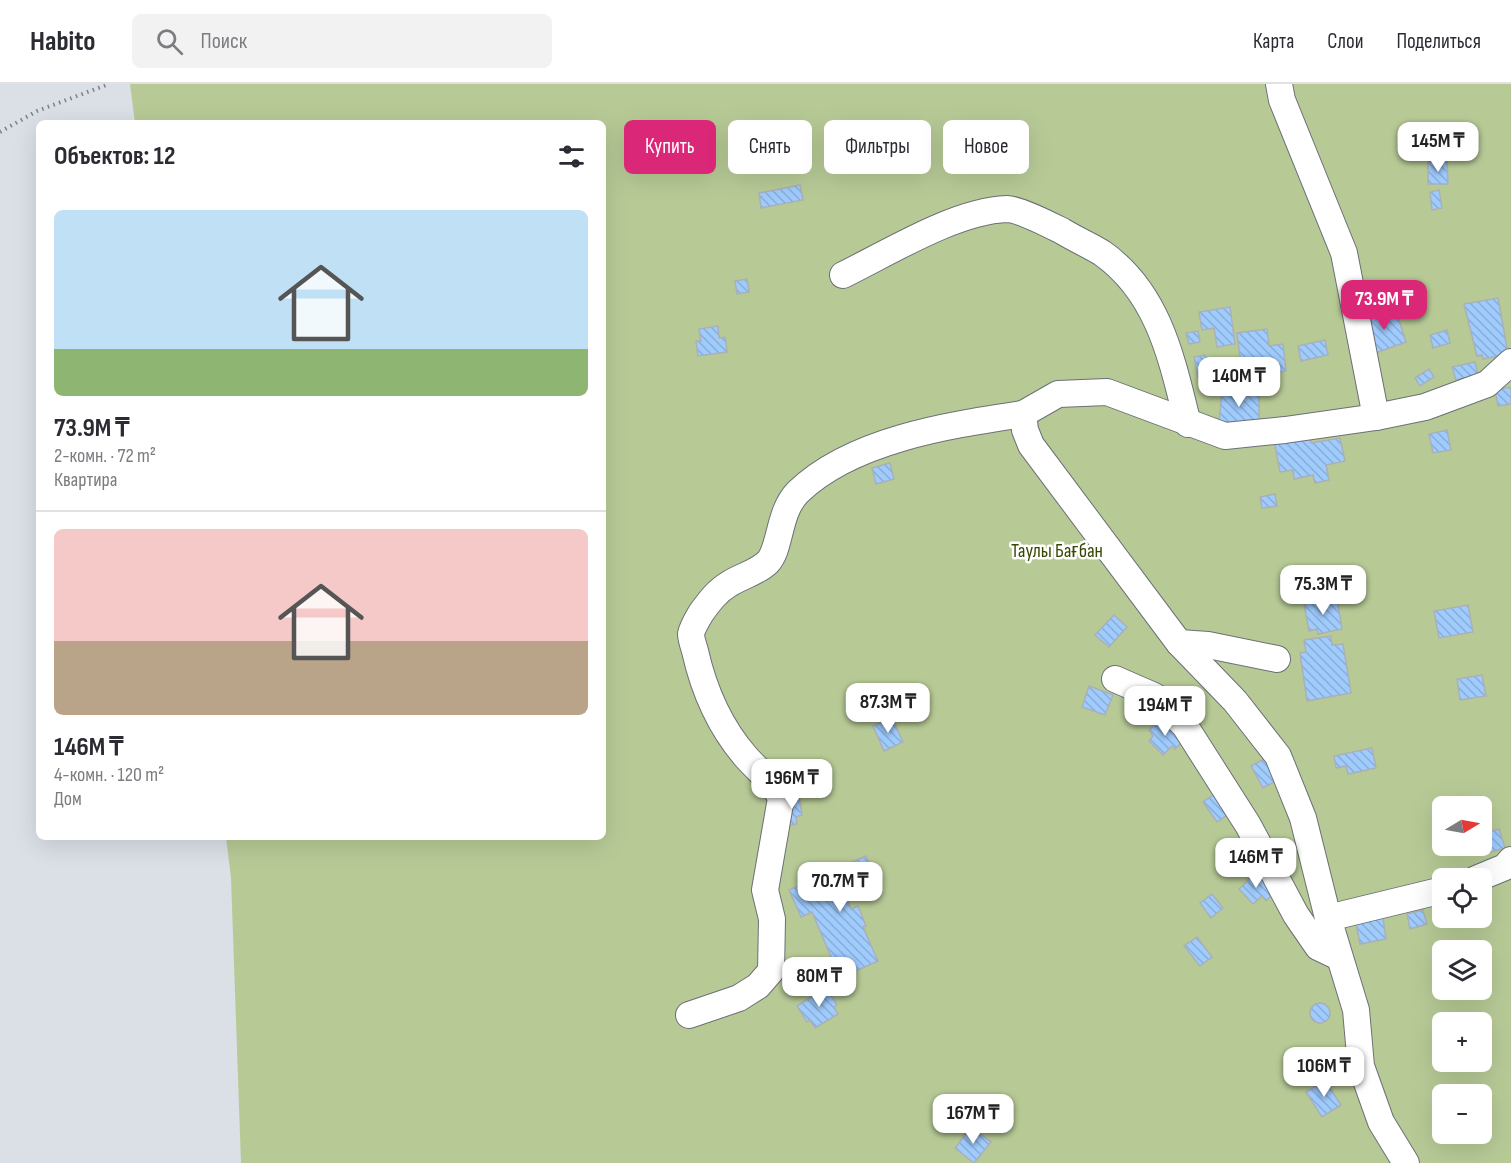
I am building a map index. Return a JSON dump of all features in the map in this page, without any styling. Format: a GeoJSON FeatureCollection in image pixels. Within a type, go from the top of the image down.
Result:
{"type":"FeatureCollection","features":[{"type":"Feature","properties":{"kind":"street"},"geometry":{"type":"LineString","coordinates":[[1279,84],[1282,100],[1344,253],[1376,417]]}},
{"type":"Feature","properties":{"kind":"street"},"geometry":{"type":"LineString","coordinates":[[843,275],[932,230],[976,216],[1009,209],[1052,226],[1102,254],[1137,286],[1163,332],[1188,424]]}},
{"type":"Feature","properties":{"kind":"street"},"geometry":{"type":"LineString","coordinates":[[689,1015],[739,998],[758,986],[771,971],[772,919],[765,890],[781,798],[775,786],[730,738],[716,715],[698,665],[691,634],[712,597],[729,583],[750,574],[769,561],[789,503],[799,491],[849,458],[936,427],[1023,414],[1058,394],[1107,392],[1225,436],[1376,417],[1425,407],[1487,384],[1511,362]]}},
{"type":"Feature","properties":{"kind":"street"},"geometry":{"type":"LineString","coordinates":[[1023,414],[1025,430],[1031,445],[1179,644],[1235,701],[1278,756],[1302,818],[1328,918],[1356,1010],[1361,1066],[1380,1122],[1406,1163]]}},
{"type":"Feature","properties":{"kind":"street"},"geometry":{"type":"LineString","coordinates":[[1179,644],[1208,645],[1277,659]]}},
{"type":"Feature","properties":{"kind":"street"},"geometry":{"type":"LineString","coordinates":[[1115,679],[1154,696],[1185,726],[1248,825],[1296,915],[1317,947],[1339,957]]}},
{"type":"Feature","properties":{"kind":"street"},"geometry":{"type":"LineString","coordinates":[[1492,872],[1505,867],[1511,860]]}},
{"type":"Feature","properties":{"kind":"street"},"geometry":{"type":"LineString","coordinates":[[1328,918],[1432,893]]}},
{"type":"Feature","properties":{"kind":"path"},"geometry":{"type":"LineString","coordinates":[[0,132],[37,111],[109,84]]}},
{"type":"Feature","properties":{"kind":"green space","name":"Таулы Бағбан"},"geometry":{"type":"Polygon","coordinates":[[[130,84],[1511,84],[1511,1163],[241,1163],[231,878],[226,840],[606,840],[606,120],[135,120],[130,84]]]}},
{"type":"Feature","properties":{"kind":"building"},"geometry":{"type":"Polygon","coordinates":[[[1447,161],[1448,184],[1428,184],[1428,162],[1447,161]]]}},
{"type":"Feature","properties":{"kind":"building"},"geometry":{"type":"Polygon","coordinates":[[[800,185],[803,200],[761,208],[759,193],[800,185]]]}},
{"type":"Feature","properties":{"kind":"building"},"geometry":{"type":"Polygon","coordinates":[[[1439,190],[1442,208],[1432,210],[1430,192],[1439,190]]]}},
{"type":"Feature","properties":{"kind":"building"},"geometry":{"type":"Polygon","coordinates":[[[747,279],[749,292],[737,294],[735,281],[747,279]]]}},
{"type":"Feature","properties":{"kind":"building"},"geometry":{"type":"Polygon","coordinates":[[[1498,298],[1508,354],[1483,359],[1482,355],[1477,356],[1464,304],[1498,298]]]}},
{"type":"Feature","properties":{"kind":"building"},"geometry":{"type":"Polygon","coordinates":[[[1230,307],[1235,344],[1217,347],[1214,328],[1202,330],[1199,312],[1230,307]]]}},
{"type":"Feature","properties":{"kind":"building"},"geometry":{"type":"Polygon","coordinates":[[[1395,308],[1406,342],[1373,354],[1362,319],[1395,308]]]}},
{"type":"Feature","properties":{"kind":"building"},"geometry":{"type":"Polygon","coordinates":[[[718,326],[719,338],[725,337],[727,352],[698,356],[696,341],[701,341],[699,329],[718,326]]]}},
{"type":"Feature","properties":{"kind":"building"},"geometry":{"type":"Polygon","coordinates":[[[1267,329],[1269,346],[1283,344],[1286,371],[1275,373],[1277,382],[1266,384],[1267,389],[1251,391],[1247,364],[1241,365],[1237,333],[1267,329]]]}},
{"type":"Feature","properties":{"kind":"building"},"geometry":{"type":"Polygon","coordinates":[[[1447,330],[1450,343],[1433,348],[1430,335],[1447,330]]]}},
{"type":"Feature","properties":{"kind":"building"},"geometry":{"type":"Polygon","coordinates":[[[1198,331],[1200,342],[1189,344],[1186,333],[1198,331]]]}},
{"type":"Feature","properties":{"kind":"building"},"geometry":{"type":"Polygon","coordinates":[[[1325,340],[1328,355],[1301,361],[1298,346],[1325,340]]]}},
{"type":"Feature","properties":{"kind":"building"},"geometry":{"type":"Polygon","coordinates":[[[1205,355],[1210,374],[1198,377],[1194,357],[1205,355]]]}},
{"type":"Feature","properties":{"kind":"building"},"geometry":{"type":"Polygon","coordinates":[[[1475,362],[1479,379],[1464,382],[1463,378],[1456,380],[1452,367],[1475,362]]]}},
{"type":"Feature","properties":{"kind":"building"},"geometry":{"type":"Polygon","coordinates":[[[1429,369],[1434,377],[1420,386],[1415,378],[1429,369]]]}},
{"type":"Feature","properties":{"kind":"building"},"geometry":{"type":"Polygon","coordinates":[[[1511,387],[1511,404],[1498,406],[1495,390],[1511,387]]]}},
{"type":"Feature","properties":{"kind":"building"},"geometry":{"type":"Polygon","coordinates":[[[1222,392],[1259,395],[1259,420],[1252,420],[1252,424],[1219,421],[1222,392]]]}},
{"type":"Feature","properties":{"kind":"building"},"geometry":{"type":"Polygon","coordinates":[[[1447,430],[1451,450],[1433,453],[1429,434],[1447,430]]]}},
{"type":"Feature","properties":{"kind":"building"},"geometry":{"type":"Polygon","coordinates":[[[1309,433],[1311,443],[1340,438],[1345,461],[1326,465],[1329,480],[1315,483],[1313,475],[1294,479],[1293,470],[1280,472],[1274,440],[1309,433]]]}},
{"type":"Feature","properties":{"kind":"building"},"geometry":{"type":"Polygon","coordinates":[[[890,463],[894,479],[876,484],[872,468],[890,463]]]}},
{"type":"Feature","properties":{"kind":"building"},"geometry":{"type":"Polygon","coordinates":[[[1275,494],[1277,506],[1262,508],[1260,497],[1275,494]]]}},
{"type":"Feature","properties":{"kind":"building"},"geometry":{"type":"Polygon","coordinates":[[[1337,599],[1342,629],[1318,634],[1317,629],[1309,631],[1304,604],[1337,599]]]}},
{"type":"Feature","properties":{"kind":"building"},"geometry":{"type":"Polygon","coordinates":[[[1468,605],[1473,632],[1439,638],[1434,611],[1468,605]]]}},
{"type":"Feature","properties":{"kind":"building"},"geometry":{"type":"Polygon","coordinates":[[[1114,615],[1127,627],[1109,647],[1095,635],[1114,615]]]}},
{"type":"Feature","properties":{"kind":"building"},"geometry":{"type":"Polygon","coordinates":[[[1331,636],[1332,645],[1343,644],[1351,693],[1307,701],[1300,653],[1306,652],[1304,640],[1331,636]]]}},
{"type":"Feature","properties":{"kind":"building"},"geometry":{"type":"Polygon","coordinates":[[[1482,675],[1486,696],[1460,700],[1457,679],[1482,675]]]}},
{"type":"Feature","properties":{"kind":"building"},"geometry":{"type":"Polygon","coordinates":[[[1089,686],[1113,695],[1105,715],[1082,707],[1089,686]]]}},
{"type":"Feature","properties":{"kind":"building"},"geometry":{"type":"Polygon","coordinates":[[[892,718],[903,742],[884,751],[873,726],[892,718]]]}},
{"type":"Feature","properties":{"kind":"building"},"geometry":{"type":"Polygon","coordinates":[[[1162,718],[1184,740],[1175,749],[1172,746],[1163,755],[1149,741],[1153,736],[1149,730],[1162,718]]]}},
{"type":"Feature","properties":{"kind":"building"},"geometry":{"type":"Polygon","coordinates":[[[1372,748],[1376,768],[1348,774],[1346,766],[1336,768],[1334,756],[1372,748]]]}},
{"type":"Feature","properties":{"kind":"building"},"geometry":{"type":"Polygon","coordinates":[[[1264,759],[1276,781],[1263,788],[1251,766],[1264,759]]]}},
{"type":"Feature","properties":{"kind":"building"},"geometry":{"type":"Polygon","coordinates":[[[1216,793],[1230,813],[1217,822],[1203,802],[1216,793]]]}},
{"type":"Feature","properties":{"kind":"building"},"geometry":{"type":"Polygon","coordinates":[[[799,797],[802,815],[796,817],[797,824],[788,826],[782,800],[799,797]]]}},
{"type":"Feature","properties":{"kind":"building"},"geometry":{"type":"Polygon","coordinates":[[[1499,829],[1505,848],[1492,852],[1492,831],[1499,829]]]}},
{"type":"Feature","properties":{"kind":"building"},"geometry":{"type":"Polygon","coordinates":[[[866,856],[879,887],[848,901],[851,909],[858,906],[866,926],[863,927],[878,961],[840,978],[812,912],[801,917],[789,890],[866,856]]]}},
{"type":"Feature","properties":{"kind":"building"},"geometry":{"type":"Polygon","coordinates":[[[1258,871],[1273,894],[1266,901],[1262,896],[1253,904],[1239,889],[1258,871]]]}},
{"type":"Feature","properties":{"kind":"building"},"geometry":{"type":"Polygon","coordinates":[[[1212,894],[1223,908],[1211,918],[1200,903],[1212,894]]]}},
{"type":"Feature","properties":{"kind":"building"},"geometry":{"type":"Polygon","coordinates":[[[1423,910],[1427,924],[1410,929],[1407,914],[1423,910]]]}},
{"type":"Feature","properties":{"kind":"building"},"geometry":{"type":"Polygon","coordinates":[[[1383,918],[1386,939],[1360,944],[1356,923],[1383,918]]]}},
{"type":"Feature","properties":{"kind":"building"},"geometry":{"type":"Polygon","coordinates":[[[1197,937],[1212,957],[1200,966],[1184,946],[1197,937]]]}},
{"type":"Feature","properties":{"kind":"building"},"geometry":{"type":"Polygon","coordinates":[[[826,987],[837,1005],[834,1007],[838,1014],[815,1028],[810,1020],[807,1022],[797,1006],[826,987]]]}},
{"type":"Feature","properties":{"kind":"building"},"geometry":{"type":"Polygon","coordinates":[[[1320,1003],[1327,1006],[1330,1013],[1327,1020],[1320,1023],[1313,1020],[1310,1013],[1313,1006],[1320,1003]]]}},
{"type":"Feature","properties":{"kind":"building"},"geometry":{"type":"Polygon","coordinates":[[[1325,1080],[1341,1105],[1322,1117],[1306,1092],[1325,1080]]]}},
{"type":"Feature","properties":{"kind":"building"},"geometry":{"type":"Polygon","coordinates":[[[971,1127],[991,1142],[974,1163],[955,1148],[971,1127]]]}}]}
